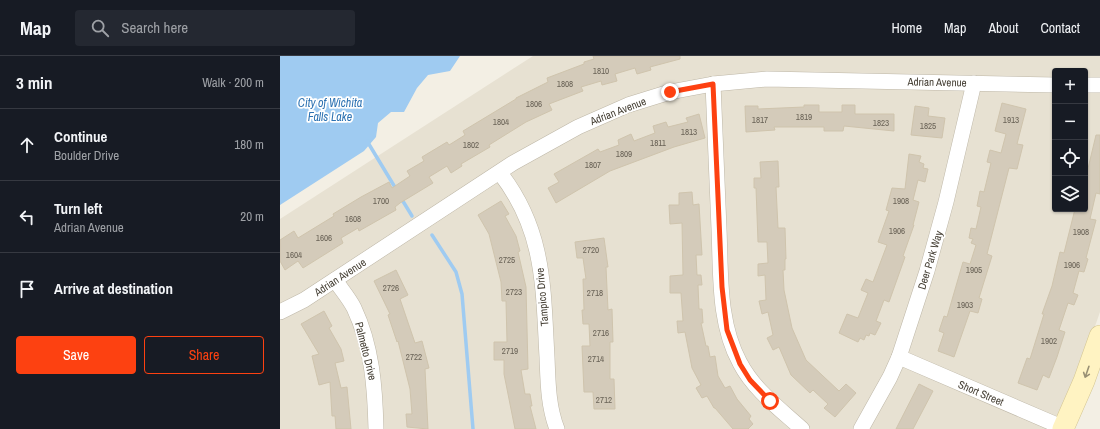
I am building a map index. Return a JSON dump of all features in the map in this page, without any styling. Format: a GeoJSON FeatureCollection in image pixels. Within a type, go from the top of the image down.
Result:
{"type":"FeatureCollection","features":[{"type":"Feature","properties":{"kind":"main road"},"geometry":{"type":"LineString","coordinates":[[1064,428],[1084,381],[1100,336]]}},
{"type":"Feature","properties":{"kind":"street","name":"Adrian Avenue"},"geometry":{"type":"LineString","coordinates":[[280,312],[304,300],[500,173],[513,163],[578,127],[628,105],[670,92],[713,84],[767,79],[1052,84]]}},
{"type":"Feature","properties":{"kind":"street","name":"Deer Park Way"},"geometry":{"type":"LineString","coordinates":[[861,429],[890,377],[899,357],[937,237],[974,83]]}},
{"type":"Feature","properties":{"kind":"street"},"geometry":{"type":"LineString","coordinates":[[713,84],[722,287],[727,330],[732,347],[750,380],[770,401],[802,429]]}},
{"type":"Feature","properties":{"kind":"street"},"geometry":{"type":"LineString","coordinates":[[1088,85],[1100,85]]}},
{"type":"Feature","properties":{"kind":"street","name":"Tampico Drive"},"geometry":{"type":"LineString","coordinates":[[500,173],[522,205],[530,224],[537,250],[543,302],[550,400],[557,429]]}},
{"type":"Feature","properties":{"kind":"street","name":"Palmetto Drive"},"geometry":{"type":"LineString","coordinates":[[335,280],[353,306],[362,328],[374,381],[376,429]]}},
{"type":"Feature","properties":{"kind":"street","name":"Short Street"},"geometry":{"type":"LineString","coordinates":[[899,357],[1064,428]]}},
{"type":"Feature","properties":{"kind":"shaded area"},"geometry":{"type":"Polygon","coordinates":[[[533,56],[1100,56],[1100,312],[1059,429],[280,429],[280,219],[533,56]]]}},
{"type":"Feature","properties":{"kind":"water","name":"City of Wichita Falls Lake"},"geometry":{"type":"Polygon","coordinates":[[[280,56],[460,56],[450,71],[428,75],[417,88],[404,112],[391,112],[378,123],[376,137],[364,151],[280,205],[280,56]]]}},
{"type":"Feature","properties":{"kind":"building"},"geometry":{"type":"Polygon","coordinates":[[[593,56],[680,56],[680,59],[650,67],[651,70],[637,74],[635,68],[615,74],[617,81],[602,85],[601,81],[581,87],[583,91],[549,104],[552,110],[526,122],[489,145],[490,147],[461,164],[462,166],[451,173],[447,166],[429,177],[433,183],[400,203],[395,207],[396,210],[359,231],[358,228],[341,238],[343,243],[303,268],[298,261],[285,270],[280,261],[280,240],[294,231],[298,238],[334,216],[333,214],[389,182],[392,188],[410,176],[407,171],[424,161],[422,157],[447,142],[449,145],[465,135],[463,131],[516,98],[548,82],[547,78],[584,64],[584,62],[594,59],[593,56]]]}},
{"type":"Feature","properties":{"kind":"building"},"geometry":{"type":"Polygon","coordinates":[[[1002,103],[1026,109],[1017,144],[1023,145],[1017,169],[1009,168],[987,254],[992,256],[979,298],[982,299],[978,313],[970,311],[954,357],[938,351],[944,333],[939,331],[944,316],[947,317],[963,262],[970,264],[976,245],[971,243],[973,239],[969,238],[971,228],[976,229],[981,207],[977,206],[980,191],[984,192],[991,163],[987,162],[990,150],[1001,153],[1006,134],[995,131],[1002,103]]]}},
{"type":"Feature","properties":{"kind":"building"},"geometry":{"type":"Polygon","coordinates":[[[804,105],[819,105],[819,112],[842,112],[842,105],[855,105],[855,114],[894,114],[894,131],[844,126],[843,131],[824,131],[824,127],[774,127],[775,130],[746,132],[745,106],[758,106],[758,109],[804,107],[804,105]]]}},
{"type":"Feature","properties":{"kind":"building"},"geometry":{"type":"Polygon","coordinates":[[[915,106],[929,108],[928,116],[945,118],[942,138],[911,135],[915,106]]]}},
{"type":"Feature","properties":{"kind":"building"},"geometry":{"type":"Polygon","coordinates":[[[699,114],[705,138],[674,147],[610,171],[556,203],[548,188],[559,182],[554,174],[598,149],[600,152],[619,145],[618,140],[631,134],[634,141],[655,133],[653,126],[666,122],[668,127],[688,122],[686,118],[699,114]]]}},
{"type":"Feature","properties":{"kind":"building"},"geometry":{"type":"Polygon","coordinates":[[[1096,135],[1100,135],[1100,194],[1096,193],[1090,219],[1096,220],[1086,258],[1088,259],[1084,272],[1079,271],[1073,293],[1078,295],[1074,305],[1068,303],[1059,330],[1065,332],[1049,378],[1043,375],[1037,390],[1018,383],[1027,358],[1030,359],[1044,314],[1042,314],[1052,286],[1060,252],[1064,253],[1074,212],[1088,212],[1088,168],[1096,135]]]}},
{"type":"Feature","properties":{"kind":"building"},"geometry":{"type":"Polygon","coordinates":[[[909,154],[921,156],[919,162],[924,164],[923,168],[928,169],[925,182],[918,180],[913,200],[919,202],[914,225],[903,256],[905,257],[889,302],[884,300],[876,321],[881,323],[875,335],[870,333],[869,336],[866,335],[864,340],[860,338],[858,342],[839,333],[847,314],[858,318],[868,293],[861,290],[866,279],[873,282],[887,245],[878,242],[889,211],[886,210],[892,188],[905,189],[909,154]]]}},
{"type":"Feature","properties":{"kind":"building"},"geometry":{"type":"Polygon","coordinates":[[[778,161],[779,187],[776,187],[778,228],[785,228],[786,259],[785,270],[783,270],[784,290],[792,328],[806,360],[839,391],[846,384],[856,393],[835,417],[824,408],[828,404],[813,390],[810,393],[791,375],[779,347],[773,350],[767,338],[773,335],[768,312],[762,314],[759,301],[766,300],[765,275],[758,276],[758,264],[768,263],[767,242],[758,242],[756,188],[754,188],[754,178],[761,178],[760,162],[778,161]]]}},
{"type":"Feature","properties":{"kind":"building"},"geometry":{"type":"Polygon","coordinates":[[[692,192],[693,205],[699,204],[702,255],[696,255],[697,275],[701,275],[702,285],[698,285],[699,309],[702,309],[703,323],[701,323],[706,346],[708,346],[710,357],[715,356],[718,376],[725,388],[730,386],[737,399],[751,416],[749,419],[753,424],[748,429],[733,429],[714,408],[707,396],[702,398],[696,388],[701,385],[692,368],[685,332],[678,333],[677,321],[683,321],[681,293],[670,293],[670,276],[683,275],[682,223],[670,224],[669,205],[679,205],[679,193],[692,192]]]}},
{"type":"Feature","properties":{"kind":"building"},"geometry":{"type":"Polygon","coordinates":[[[501,201],[509,214],[505,216],[516,236],[526,287],[528,369],[521,370],[525,394],[530,394],[532,406],[530,406],[536,429],[515,429],[504,374],[504,360],[494,360],[494,342],[507,342],[506,301],[502,301],[501,282],[489,234],[478,215],[501,201]]]}},
{"type":"Feature","properties":{"kind":"building"},"geometry":{"type":"Polygon","coordinates":[[[604,238],[608,267],[606,267],[608,310],[612,309],[613,342],[610,342],[610,379],[614,379],[615,409],[594,409],[593,392],[584,392],[582,346],[590,346],[589,324],[583,324],[583,279],[586,279],[583,258],[577,258],[575,242],[604,238]]]}},
{"type":"Feature","properties":{"kind":"building"},"geometry":{"type":"Polygon","coordinates":[[[396,270],[408,295],[400,299],[415,343],[422,341],[429,368],[425,369],[428,429],[407,427],[406,414],[412,414],[410,389],[398,341],[397,342],[388,315],[390,314],[374,281],[396,270]]]}},
{"type":"Feature","properties":{"kind":"building"},"geometry":{"type":"Polygon","coordinates":[[[324,311],[332,326],[329,328],[341,349],[344,361],[335,363],[341,388],[347,387],[351,429],[336,429],[335,416],[332,416],[330,382],[319,385],[312,356],[319,354],[301,324],[324,311]]]}},
{"type":"Feature","properties":{"kind":"building"},"geometry":{"type":"Polygon","coordinates":[[[919,384],[933,391],[913,429],[896,429],[919,384]]]}},
{"type":"Feature","properties":{"kind":"waterway"},"geometry":{"type":"LineString","coordinates":[[367,141],[396,189]]}},
{"type":"Feature","properties":{"kind":"waterway"},"geometry":{"type":"LineString","coordinates":[[401,198],[412,216]]}},
{"type":"Feature","properties":{"kind":"waterway"},"geometry":{"type":"LineString","coordinates":[[432,235],[456,272],[462,294],[473,429]]}},
{"type":"Feature","properties":{"kind":"route"},"geometry":{"type":"LineString","coordinates":[[670,92],[713,84],[723,307],[727,330],[732,347],[740,364],[750,380],[770,401]]}}]}
